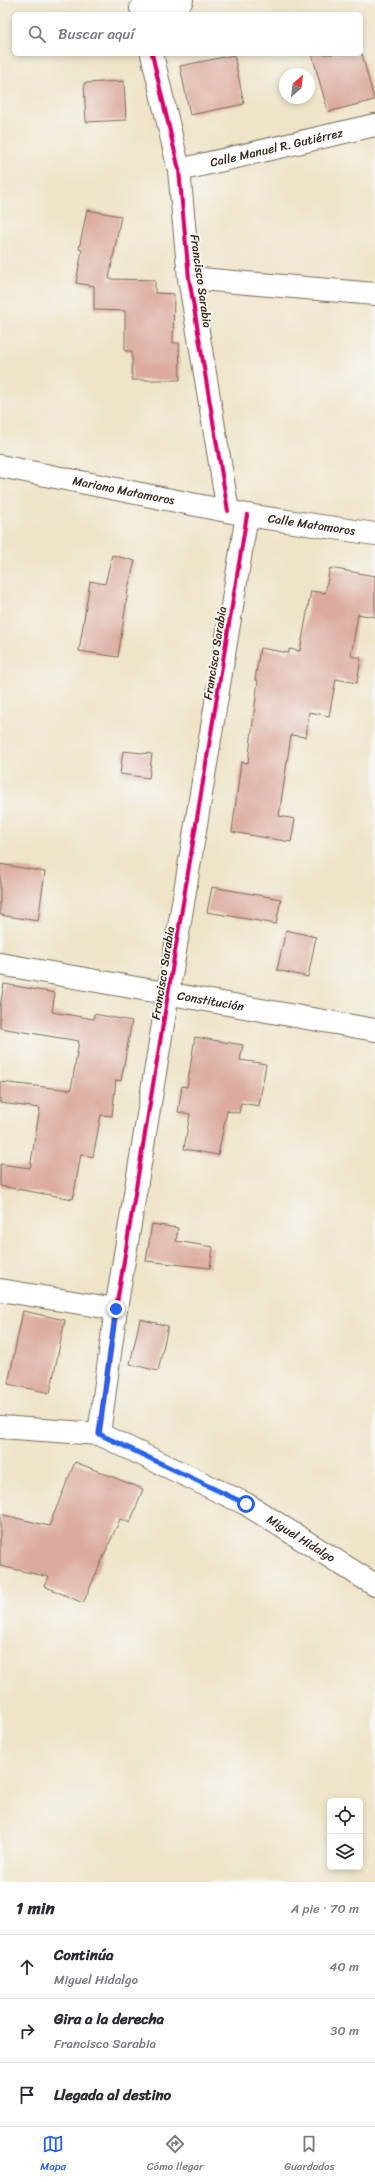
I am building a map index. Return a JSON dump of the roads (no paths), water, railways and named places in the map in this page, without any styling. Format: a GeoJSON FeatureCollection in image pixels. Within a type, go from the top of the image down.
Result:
{"type":"FeatureCollection","features":[{"type":"Feature","properties":{"kind":"street"},"geometry":{"type":"LineString","coordinates":[[141,7],[182,0]]}},
{"type":"Feature","properties":{"kind":"street","name":"Francisco Sarabia"},"geometry":{"type":"LineString","coordinates":[[99,1434],[116,1309],[169,994],[238,513],[189,278],[178,170],[152,56]]}},
{"type":"Feature","properties":{"kind":"street","name":"Calle Manuel R. Gutiérrez"},"geometry":{"type":"LineString","coordinates":[[178,170],[375,125]]}},
{"type":"Feature","properties":{"kind":"street"},"geometry":{"type":"LineString","coordinates":[[189,278],[375,294]]}},
{"type":"Feature","properties":{"kind":"street","name":"Mariano Matamoros"},"geometry":{"type":"LineString","coordinates":[[0,466],[238,513]]}},
{"type":"Feature","properties":{"kind":"street","name":"Calle Matamoros"},"geometry":{"type":"LineString","coordinates":[[238,513],[375,534]]}},
{"type":"Feature","properties":{"kind":"street","name":"Constitución"},"geometry":{"type":"LineString","coordinates":[[0,964],[375,1030]]}},
{"type":"Feature","properties":{"kind":"street"},"geometry":{"type":"LineString","coordinates":[[0,1290],[116,1309]]}},
{"type":"Feature","properties":{"kind":"street","name":"Miguel Hidalgo"},"geometry":{"type":"LineString","coordinates":[[0,1427],[99,1434],[246,1504],[375,1585]]}}]}
